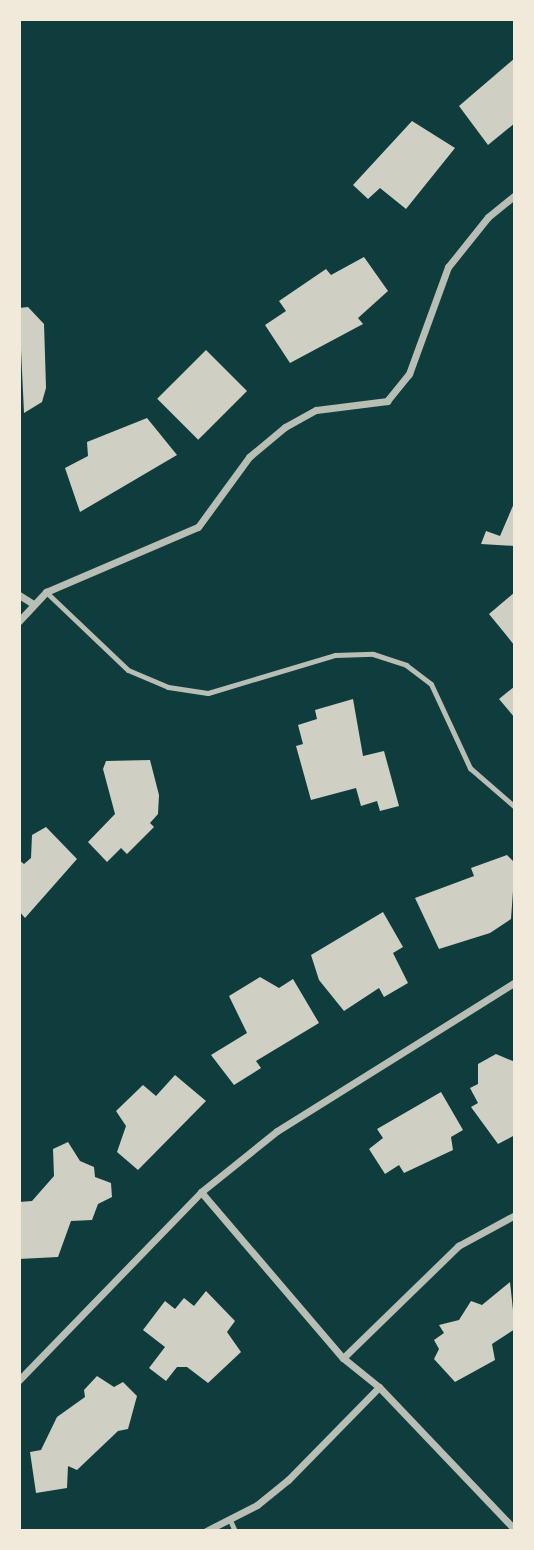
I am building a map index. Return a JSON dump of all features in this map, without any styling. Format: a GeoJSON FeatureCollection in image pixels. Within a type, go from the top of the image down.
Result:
{"type":"FeatureCollection","features":[{"type":"Feature","properties":{"kind":"street"},"geometry":{"type":"LineString","coordinates":[[19,621],[46,592],[198,527],[249,457],[285,427],[316,410],[387,401],[409,373],[448,267],[488,217],[515,195]]}},
{"type":"Feature","properties":{"kind":"street"},"geometry":{"type":"LineString","coordinates":[[19,595],[33,603]]}},
{"type":"Feature","properties":{"kind":"street"},"geometry":{"type":"LineString","coordinates":[[19,1380],[201,1192],[277,1130],[515,982]]}},
{"type":"Feature","properties":{"kind":"street"},"geometry":{"type":"LineString","coordinates":[[201,1192],[343,1358],[379,1387],[513,1525]]}},
{"type":"Feature","properties":{"kind":"street"},"geometry":{"type":"LineString","coordinates":[[343,1358],[448,1254],[484,1227],[515,1215]]}},
{"type":"Feature","properties":{"kind":"street"},"geometry":{"type":"LineString","coordinates":[[206,1531],[230,1520],[288,1480],[379,1387]]}},
{"type":"Feature","properties":{"kind":"lane"},"geometry":{"type":"LineString","coordinates":[[46,592],[128,670],[168,687],[208,693],[335,655],[373,654],[406,665],[431,684],[470,768],[515,807]]}},
{"type":"Feature","properties":{"kind":"lane"},"geometry":{"type":"LineString","coordinates":[[230,1520],[235,1531]]}},
{"type":"Feature","properties":{"kind":"building"},"geometry":{"type":"Polygon","coordinates":[[[515,58],[515,123],[488,145],[459,106],[515,58]]]}},
{"type":"Feature","properties":{"kind":"building"},"geometry":{"type":"Polygon","coordinates":[[[412,121],[455,148],[406,209],[380,188],[368,199],[353,185],[412,121]]]}},
{"type":"Feature","properties":{"kind":"building"},"geometry":{"type":"Polygon","coordinates":[[[364,257],[388,291],[358,318],[363,324],[290,363],[265,325],[286,311],[279,301],[326,269],[331,275],[364,257]]]}},
{"type":"Feature","properties":{"kind":"building"},"geometry":{"type":"Polygon","coordinates":[[[28,307],[44,324],[46,388],[42,402],[24,413],[19,308],[28,307]]]}},
{"type":"Feature","properties":{"kind":"building"},"geometry":{"type":"Polygon","coordinates":[[[206,350],[247,391],[198,440],[157,399],[206,350]]]}},
{"type":"Feature","properties":{"kind":"building"},"geometry":{"type":"Polygon","coordinates":[[[147,418],[177,455],[80,512],[65,468],[88,456],[87,442],[147,418]]]}},
{"type":"Feature","properties":{"kind":"building"},"geometry":{"type":"Polygon","coordinates":[[[515,501],[515,546],[481,544],[486,531],[500,536],[515,501]]]}},
{"type":"Feature","properties":{"kind":"building"},"geometry":{"type":"Polygon","coordinates":[[[515,592],[515,646],[489,614],[515,592]]]}},
{"type":"Feature","properties":{"kind":"building"},"geometry":{"type":"Polygon","coordinates":[[[515,686],[515,718],[499,699],[515,686]]]}},
{"type":"Feature","properties":{"kind":"building"},"geometry":{"type":"Polygon","coordinates":[[[353,699],[363,756],[384,751],[399,806],[380,811],[377,801],[361,806],[356,788],[311,800],[296,746],[303,744],[298,725],[317,719],[315,710],[353,699]]]}},
{"type":"Feature","properties":{"kind":"building"},"geometry":{"type":"Polygon","coordinates":[[[150,760],[159,795],[158,814],[150,823],[154,827],[127,854],[121,848],[107,862],[88,842],[115,814],[103,769],[106,761],[150,760]]]}},
{"type":"Feature","properties":{"kind":"building"},"geometry":{"type":"Polygon","coordinates":[[[46,827],[77,859],[25,918],[19,911],[19,860],[24,864],[31,858],[32,835],[46,827]]]}},
{"type":"Feature","properties":{"kind":"building"},"geometry":{"type":"Polygon","coordinates":[[[507,855],[515,863],[511,919],[490,933],[439,949],[415,898],[474,876],[471,868],[507,855]]]}},
{"type":"Feature","properties":{"kind":"building"},"geometry":{"type":"Polygon","coordinates":[[[383,912],[403,947],[393,953],[408,983],[384,997],[379,988],[344,1011],[319,980],[311,955],[383,912]]]}},
{"type":"Feature","properties":{"kind":"building"},"geometry":{"type":"Polygon","coordinates":[[[260,977],[279,988],[293,979],[319,1023],[256,1061],[261,1068],[234,1085],[211,1055],[247,1033],[229,996],[260,977]]]}},
{"type":"Feature","properties":{"kind":"building"},"geometry":{"type":"Polygon","coordinates":[[[496,1054],[515,1062],[515,1135],[498,1144],[471,1107],[478,1103],[470,1088],[478,1084],[478,1064],[496,1054]]]}},
{"type":"Feature","properties":{"kind":"building"},"geometry":{"type":"Polygon","coordinates":[[[175,1075],[206,1101],[138,1170],[117,1152],[126,1126],[116,1111],[143,1085],[156,1096],[175,1075]]]}},
{"type":"Feature","properties":{"kind":"building"},"geometry":{"type":"Polygon","coordinates":[[[441,1092],[463,1130],[451,1137],[453,1150],[404,1173],[399,1165],[385,1174],[369,1149],[383,1138],[377,1129],[441,1092]]]}},
{"type":"Feature","properties":{"kind":"building"},"geometry":{"type":"Polygon","coordinates":[[[68,1142],[80,1161],[94,1167],[95,1177],[111,1183],[112,1197],[98,1204],[92,1220],[71,1221],[58,1257],[19,1259],[19,1202],[32,1201],[54,1176],[53,1149],[68,1142]]]}},
{"type":"Feature","properties":{"kind":"building"},"geometry":{"type":"Polygon","coordinates":[[[510,1282],[515,1329],[492,1344],[495,1360],[455,1382],[434,1359],[439,1349],[434,1340],[444,1333],[439,1325],[459,1320],[471,1301],[482,1305],[510,1282]]]}},
{"type":"Feature","properties":{"kind":"building"},"geometry":{"type":"Polygon","coordinates":[[[206,1291],[235,1321],[227,1332],[241,1352],[208,1383],[187,1367],[177,1367],[166,1381],[149,1368],[165,1347],[143,1330],[165,1301],[175,1309],[184,1298],[194,1306],[206,1291]]]}},
{"type":"Feature","properties":{"kind":"building"},"geometry":{"type":"Polygon","coordinates":[[[97,1376],[114,1387],[123,1382],[137,1396],[128,1429],[118,1431],[77,1470],[68,1466],[67,1488],[36,1493],[30,1452],[41,1450],[57,1417],[85,1397],[84,1390],[97,1376]]]}}]}
